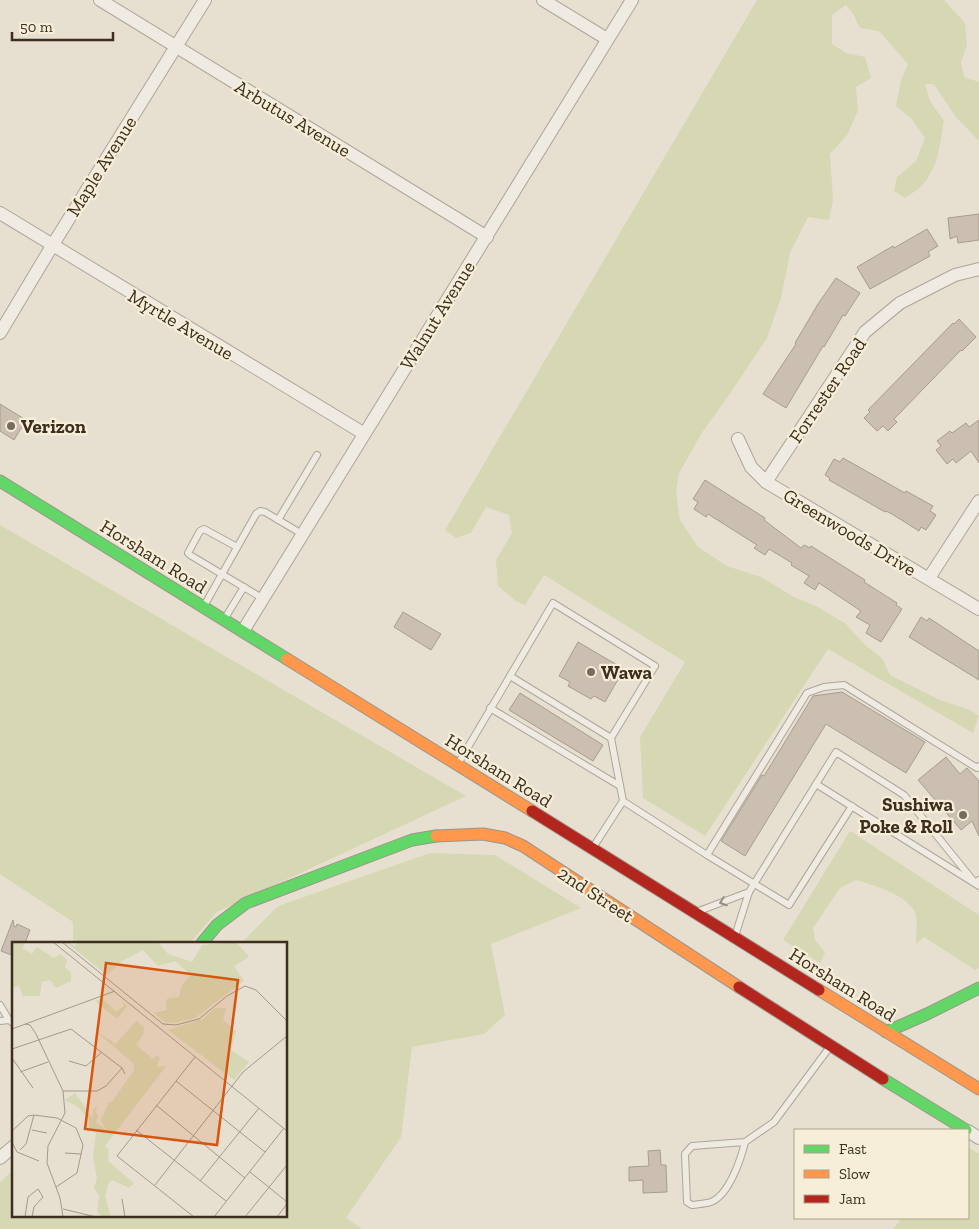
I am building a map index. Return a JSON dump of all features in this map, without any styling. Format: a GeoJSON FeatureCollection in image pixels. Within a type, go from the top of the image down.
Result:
{"type":"FeatureCollection","features":[{"type":"Feature","properties":{"kind":"main road","name":"Horsham Road"},"geometry":{"type":"LineString","coordinates":[[0,481],[979,1089]]}},
{"type":"Feature","properties":{"kind":"main road","name":"2nd Street"},"geometry":{"type":"LineString","coordinates":[[203,942],[217,926],[246,903],[412,840],[438,835],[482,835],[503,838],[522,846],[830,1047],[964,1129]]}},
{"type":"Feature","properties":{"kind":"main road"},"geometry":{"type":"LineString","coordinates":[[886,1032],[928,1014],[979,988]]}},
{"type":"Feature","properties":{"kind":"street","name":"Arbutus Avenue"},"geometry":{"type":"LineString","coordinates":[[100,0],[487,237]]}},
{"type":"Feature","properties":{"kind":"street","name":"Maple Avenue"},"geometry":{"type":"LineString","coordinates":[[0,333],[205,0]]}},
{"type":"Feature","properties":{"kind":"street"},"geometry":{"type":"LineString","coordinates":[[543,0],[607,39]]}},
{"type":"Feature","properties":{"kind":"street","name":"Walnut Avenue"},"geometry":{"type":"LineString","coordinates":[[243,631],[363,433],[487,237],[632,0]]}},
{"type":"Feature","properties":{"kind":"street","name":"Myrtle Avenue"},"geometry":{"type":"LineString","coordinates":[[0,213],[363,433]]}},
{"type":"Feature","properties":{"kind":"street","name":"Forrester Road"},"geometry":{"type":"LineString","coordinates":[[766,482],[865,332],[900,303],[955,275],[979,269]]}},
{"type":"Feature","properties":{"kind":"street","name":"Greenwoods Drive"},"geometry":{"type":"LineString","coordinates":[[738,439],[751,467],[766,482],[979,609]]}},
{"type":"Feature","properties":{"kind":"street"},"geometry":{"type":"LineString","coordinates":[[929,578],[979,501]]}},
{"type":"Feature","properties":{"kind":"street"},"geometry":{"type":"LineString","coordinates":[[0,1158],[12,1148]]}},
{"type":"Feature","properties":{"kind":"lane"},"geometry":{"type":"LineString","coordinates":[[278,520],[317,455]]}},
{"type":"Feature","properties":{"kind":"lane"},"geometry":{"type":"LineString","coordinates":[[204,607],[256,514],[260,511],[265,512],[302,534]]}},
{"type":"Feature","properties":{"kind":"lane"},"geometry":{"type":"LineString","coordinates":[[237,547],[204,529],[200,531],[189,550],[190,555],[262,598]]}},
{"type":"Feature","properties":{"kind":"lane"},"geometry":{"type":"LineString","coordinates":[[224,620],[244,587]]}},
{"type":"Feature","properties":{"kind":"lane"},"geometry":{"type":"LineString","coordinates":[[458,765],[553,603],[655,666],[611,738],[623,801],[592,848]]}},
{"type":"Feature","properties":{"kind":"lane"},"geometry":{"type":"LineString","coordinates":[[510,676],[611,738]]}},
{"type":"Feature","properties":{"kind":"lane"},"geometry":{"type":"LineString","coordinates":[[707,855],[807,693],[815,690],[844,685],[977,768],[979,766]]}},
{"type":"Feature","properties":{"kind":"lane"},"geometry":{"type":"LineString","coordinates":[[490,708],[620,786]]}},
{"type":"Feature","properties":{"kind":"lane"},"geometry":{"type":"LineString","coordinates":[[735,937],[750,892],[836,752],[904,795],[978,883]]}},
{"type":"Feature","properties":{"kind":"lane"},"geometry":{"type":"LineString","coordinates":[[816,784],[978,883]]}},
{"type":"Feature","properties":{"kind":"lane"},"geometry":{"type":"LineString","coordinates":[[623,801],[754,885],[789,905],[852,806]]}},
{"type":"Feature","properties":{"kind":"lane"},"geometry":{"type":"LineString","coordinates":[[696,912],[750,892]]}},
{"type":"Feature","properties":{"kind":"lane"},"geometry":{"type":"LineString","coordinates":[[0,1005],[11,1022]]}},
{"type":"Feature","properties":{"kind":"lane"},"geometry":{"type":"LineString","coordinates":[[0,1022],[11,1022]]}},
{"type":"Feature","properties":{"kind":"lane"},"geometry":{"type":"LineString","coordinates":[[745,1142],[741,1160],[723,1192],[712,1202],[692,1205],[688,1202],[685,1154],[692,1146],[745,1142],[774,1122],[830,1047]]}},
{"type":"Feature","properties":{"kind":"green space"},"geometry":{"type":"Polygon","coordinates":[[[757,0],[944,0],[965,23],[967,45],[961,62],[964,77],[979,82],[979,141],[955,116],[934,84],[925,84],[930,101],[944,121],[938,155],[928,178],[919,188],[905,198],[894,191],[897,177],[916,161],[925,138],[911,118],[896,106],[901,80],[908,64],[879,31],[860,28],[846,5],[832,15],[832,44],[846,53],[865,57],[871,78],[856,87],[858,111],[847,135],[830,154],[833,200],[829,220],[808,217],[790,253],[781,298],[767,338],[703,431],[679,473],[676,491],[680,520],[698,547],[727,566],[761,577],[794,597],[818,607],[846,624],[865,645],[882,658],[890,675],[940,700],[970,710],[979,716],[973,733],[828,649],[705,836],[643,798],[640,737],[685,662],[544,575],[525,605],[517,602],[498,586],[496,560],[512,533],[509,515],[486,507],[471,533],[456,538],[445,530],[757,0]]]}},
{"type":"Feature","properties":{"kind":"green space"},"geometry":{"type":"Polygon","coordinates":[[[0,525],[466,796],[217,912],[191,942],[73,942],[73,922],[0,874],[0,525]]]}},
{"type":"Feature","properties":{"kind":"green space"},"geometry":{"type":"Polygon","coordinates":[[[850,831],[979,915],[979,968],[975,970],[924,937],[916,944],[916,919],[915,912],[911,906],[889,892],[856,880],[840,888],[813,928],[815,940],[825,953],[820,963],[783,940],[850,831]]]}},
{"type":"Feature","properties":{"kind":"green space"},"geometry":{"type":"Polygon","coordinates":[[[430,853],[495,855],[581,908],[491,944],[505,1015],[484,1034],[412,1047],[401,1137],[346,1218],[362,1229],[0,1229],[0,1183],[12,1171],[12,1216],[288,1216],[288,942],[242,942],[278,906],[430,853]]]}},
{"type":"Feature","properties":{"kind":"green space"},"geometry":{"type":"Polygon","coordinates":[[[969,1148],[979,1154],[979,1229],[893,1229],[901,1219],[969,1219],[969,1148]]]}},
{"type":"Feature","properties":{"kind":"building"},"geometry":{"type":"Polygon","coordinates":[[[979,214],[979,240],[958,243],[957,236],[950,239],[948,218],[979,214]]]}},
{"type":"Feature","properties":{"kind":"building"},"geometry":{"type":"Polygon","coordinates":[[[927,229],[938,246],[928,252],[930,256],[870,289],[857,267],[927,229]]]}},
{"type":"Feature","properties":{"kind":"building"},"geometry":{"type":"Polygon","coordinates":[[[836,278],[860,293],[823,346],[786,408],[763,394],[836,278]]]}},
{"type":"Feature","properties":{"kind":"building"},"geometry":{"type":"Polygon","coordinates":[[[959,319],[976,337],[894,419],[897,422],[888,431],[883,426],[877,431],[864,418],[870,412],[868,410],[959,319]]]}},
{"type":"Feature","properties":{"kind":"building","name":"Verizon"},"geometry":{"type":"Polygon","coordinates":[[[0,404],[26,420],[14,440],[0,431],[0,404]]]}},
{"type":"Feature","properties":{"kind":"building"},"geometry":{"type":"Polygon","coordinates":[[[979,420],[979,463],[971,451],[956,463],[953,459],[947,464],[936,450],[941,446],[937,441],[950,431],[952,433],[966,423],[969,427],[979,420]]]}},
{"type":"Feature","properties":{"kind":"building"},"geometry":{"type":"Polygon","coordinates":[[[843,458],[905,493],[906,491],[933,506],[930,511],[936,515],[926,530],[921,527],[919,531],[829,480],[830,478],[825,475],[834,459],[840,462],[843,458]]]}},
{"type":"Feature","properties":{"kind":"building"},"geometry":{"type":"Polygon","coordinates":[[[705,480],[765,518],[764,520],[801,548],[804,545],[810,548],[811,546],[897,603],[896,605],[902,609],[881,642],[866,633],[870,625],[856,617],[861,611],[819,583],[815,590],[804,583],[809,576],[791,565],[792,563],[769,549],[765,555],[754,548],[757,545],[708,514],[706,517],[694,509],[698,502],[693,499],[705,480]]]}},
{"type":"Feature","properties":{"kind":"building"},"geometry":{"type":"Polygon","coordinates":[[[403,612],[441,634],[431,650],[394,627],[403,612]]]}},
{"type":"Feature","properties":{"kind":"building"},"geometry":{"type":"Polygon","coordinates":[[[921,617],[927,621],[929,618],[979,651],[979,680],[909,637],[921,617]]]}},
{"type":"Feature","properties":{"kind":"building","name":"Wawa"},"geometry":{"type":"Polygon","coordinates":[[[578,642],[624,669],[605,702],[594,696],[591,699],[568,686],[570,682],[559,676],[578,642]]]}},
{"type":"Feature","properties":{"kind":"building"},"geometry":{"type":"Polygon","coordinates":[[[842,692],[925,742],[906,773],[826,724],[745,856],[721,841],[813,696],[842,692]]]}},
{"type":"Feature","properties":{"kind":"building"},"geometry":{"type":"Polygon","coordinates":[[[520,693],[603,745],[593,761],[509,710],[520,693]]]}},
{"type":"Feature","properties":{"kind":"building"},"geometry":{"type":"Polygon","coordinates":[[[946,757],[960,774],[967,768],[979,781],[979,836],[972,821],[961,830],[918,780],[946,757]]]}},
{"type":"Feature","properties":{"kind":"building"},"geometry":{"type":"Polygon","coordinates":[[[13,920],[14,926],[16,927],[17,924],[30,930],[25,942],[12,942],[12,955],[1,951],[13,920]]]}},
{"type":"Feature","properties":{"kind":"building"},"geometry":{"type":"Polygon","coordinates":[[[660,1150],[661,1165],[666,1165],[667,1192],[643,1193],[643,1180],[629,1181],[629,1167],[649,1166],[648,1151],[660,1150]]]}},
{"type":"Feature","properties":{"kind":"traffic: fast"},"geometry":{"type":"LineString","coordinates":[[0,481],[287,659]]}},
{"type":"Feature","properties":{"kind":"traffic: fast"},"geometry":{"type":"LineString","coordinates":[[203,942],[217,925],[246,903],[412,840],[436,836]]}},
{"type":"Feature","properties":{"kind":"traffic: fast"},"geometry":{"type":"LineString","coordinates":[[886,1032],[979,988]]}},
{"type":"Feature","properties":{"kind":"traffic: fast"},"geometry":{"type":"LineString","coordinates":[[883,1079],[964,1129]]}},
{"type":"Feature","properties":{"kind":"traffic: slow"},"geometry":{"type":"LineString","coordinates":[[287,659],[532,811]]}},
{"type":"Feature","properties":{"kind":"traffic: slow"},"geometry":{"type":"LineString","coordinates":[[436,836],[483,834],[505,838],[523,846],[739,987]]}},
{"type":"Feature","properties":{"kind":"traffic: slow"},"geometry":{"type":"LineString","coordinates":[[819,990],[979,1089]]}},
{"type":"Feature","properties":{"kind":"traffic: jam"},"geometry":{"type":"LineString","coordinates":[[532,811],[819,990]]}},
{"type":"Feature","properties":{"kind":"traffic: jam"},"geometry":{"type":"LineString","coordinates":[[739,987],[883,1079]]}},
{"type":"Feature","properties":{"kind":"place","name":"Verizon"},"geometry":{"type":"Point","coordinates":[11,426]}},
{"type":"Feature","properties":{"kind":"place","name":"Wawa"},"geometry":{"type":"Point","coordinates":[591,672]}},
{"type":"Feature","properties":{"kind":"place","name":"Sushiwa Poke & Roll"},"geometry":{"type":"Point","coordinates":[963,815]}}]}
